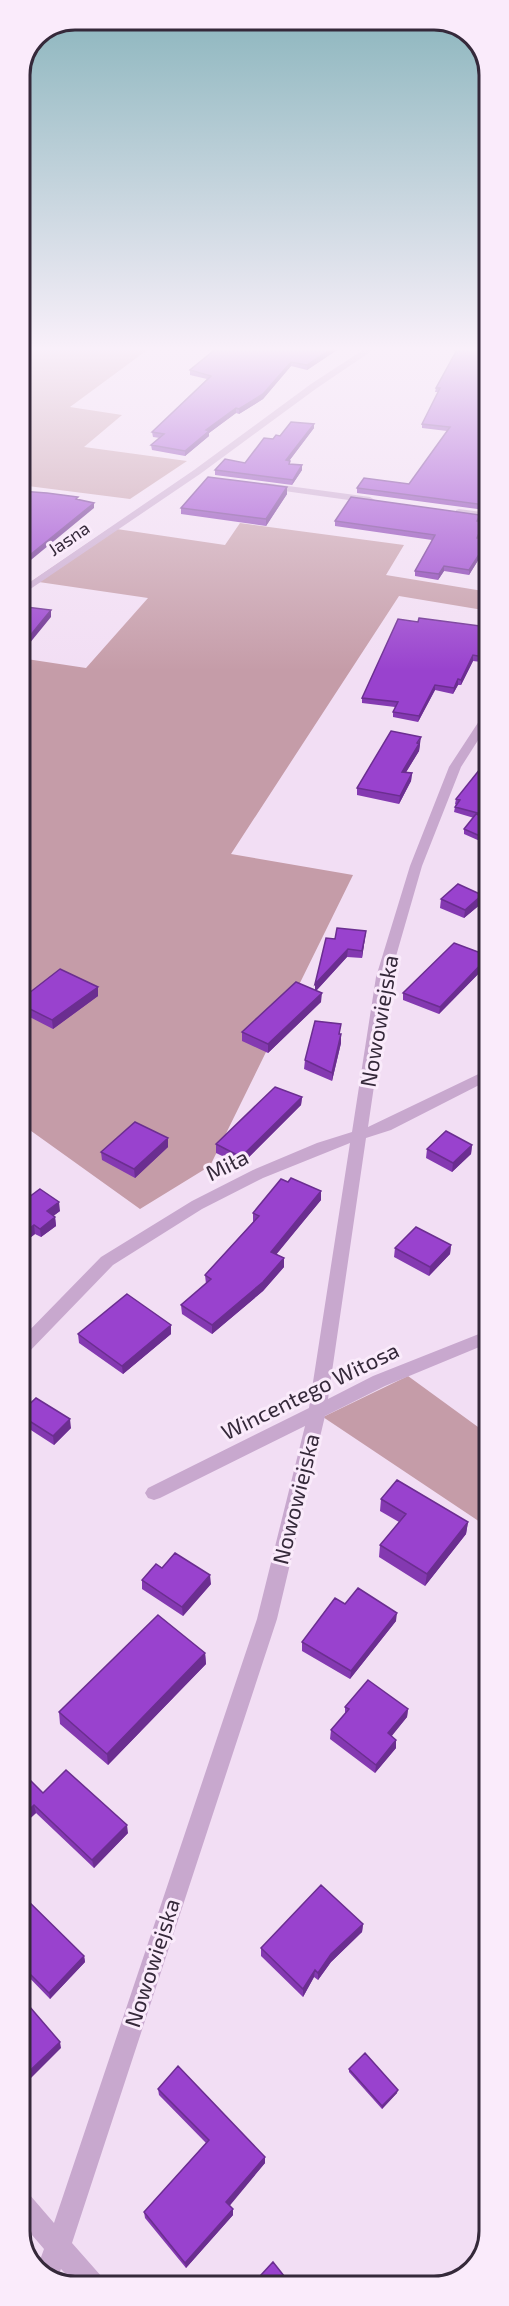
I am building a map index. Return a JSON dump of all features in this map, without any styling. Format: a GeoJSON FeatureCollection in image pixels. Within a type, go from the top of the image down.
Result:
{"type":"FeatureCollection","features":[{"type":"Feature","properties":{"kind":"street","name":"Jasna"},"geometry":{"type":"LineString","coordinates":[[30,586],[218,456]]}},
{"type":"Feature","properties":{"kind":"street"},"geometry":{"type":"LineString","coordinates":[[190,476],[211,479]]}},
{"type":"Feature","properties":{"kind":"street"},"geometry":{"type":"LineString","coordinates":[[258,485],[385,502]]}},
{"type":"Feature","properties":{"kind":"street"},"geometry":{"type":"LineString","coordinates":[[443,510],[479,515]]}},
{"type":"Feature","properties":{"kind":"street","name":"Nowowiejska"},"geometry":{"type":"LineString","coordinates":[[49,2268],[58,2247],[267,1618],[317,1412],[383,977],[413,877],[455,767],[479,730]]}},
{"type":"Feature","properties":{"kind":"street","name":"Miła"},"geometry":{"type":"LineString","coordinates":[[30,1340],[107,1261],[197,1205],[258,1174],[360,1133],[386,1126],[479,1079]]}},
{"type":"Feature","properties":{"kind":"street","name":"Wincentego Witosa"},"geometry":{"type":"LineString","coordinates":[[154,1493],[379,1381],[479,1340]]}},
{"type":"Feature","properties":{"kind":"street"},"geometry":{"type":"LineString","coordinates":[[30,2215],[84,2276]]}},
{"type":"Feature","properties":{"kind":"shaded area"},"geometry":{"type":"Polygon","coordinates":[[[30,456],[147,456],[187,461],[130,499],[30,486],[30,456]]]}},
{"type":"Feature","properties":{"kind":"shaded area"},"geometry":{"type":"Polygon","coordinates":[[[240,523],[404,545],[386,575],[479,590],[479,609],[399,596],[231,854],[353,875],[210,1166],[140,1209],[30,1130],[30,660],[86,668],[148,598],[32,581],[110,528],[225,545],[240,523]]]}},
{"type":"Feature","properties":{"kind":"shaded area"},"geometry":{"type":"Polygon","coordinates":[[[408,1376],[479,1428],[479,1521],[323,1417],[408,1376]]]}},
{"type":"Feature","properties":{"kind":"building"},"geometry":{"type":"Polygon","coordinates":[[[251,456],[289,456],[286,460],[290,461],[289,464],[302,465],[293,480],[215,470],[225,459],[245,463],[251,456]]]}},
{"type":"Feature","properties":{"kind":"building"},"geometry":{"type":"Polygon","coordinates":[[[429,456],[479,456],[479,504],[357,488],[364,478],[409,484],[429,456]]]}},
{"type":"Feature","properties":{"kind":"building"},"geometry":{"type":"Polygon","coordinates":[[[208,477],[287,487],[266,519],[181,508],[208,477]]]}},
{"type":"Feature","properties":{"kind":"building"},"geometry":{"type":"Polygon","coordinates":[[[30,492],[78,497],[76,499],[94,503],[30,555],[30,492]]]}},
{"type":"Feature","properties":{"kind":"building"},"geometry":{"type":"Polygon","coordinates":[[[351,497],[479,515],[477,538],[479,538],[479,555],[469,570],[444,566],[439,574],[415,571],[435,535],[335,521],[351,497]]]}},
{"type":"Feature","properties":{"kind":"building"},"geometry":{"type":"Polygon","coordinates":[[[30,607],[51,610],[30,636],[30,607]]]}},
{"type":"Feature","properties":{"kind":"building"},"geometry":{"type":"Polygon","coordinates":[[[419,618],[479,626],[479,656],[473,655],[461,680],[458,679],[454,688],[435,685],[419,716],[393,712],[398,702],[362,698],[398,619],[418,622],[419,618]]]}},
{"type":"Feature","properties":{"kind":"building"},"geometry":{"type":"Polygon","coordinates":[[[391,731],[421,737],[402,772],[412,773],[400,796],[357,788],[391,731]]]}},
{"type":"Feature","properties":{"kind":"building"},"geometry":{"type":"Polygon","coordinates":[[[479,770],[479,813],[455,807],[460,800],[456,799],[479,770]]]}},
{"type":"Feature","properties":{"kind":"building"},"geometry":{"type":"Polygon","coordinates":[[[476,814],[479,815],[479,836],[464,829],[476,814]]]}},
{"type":"Feature","properties":{"kind":"building"},"geometry":{"type":"Polygon","coordinates":[[[458,884],[479,894],[479,898],[465,910],[441,899],[458,884]]]}},
{"type":"Feature","properties":{"kind":"building"},"geometry":{"type":"Polygon","coordinates":[[[337,928],[366,931],[362,951],[348,949],[315,984],[326,938],[335,939],[337,928]]]}},
{"type":"Feature","properties":{"kind":"building"},"geometry":{"type":"Polygon","coordinates":[[[454,943],[479,952],[479,966],[440,1007],[403,993],[454,943]]]}},
{"type":"Feature","properties":{"kind":"building"},"geometry":{"type":"Polygon","coordinates":[[[60,969],[98,987],[52,1020],[30,1009],[30,992],[60,969]]]}},
{"type":"Feature","properties":{"kind":"building"},"geometry":{"type":"Polygon","coordinates":[[[296,982],[322,993],[268,1044],[242,1032],[296,982]]]}},
{"type":"Feature","properties":{"kind":"building"},"geometry":{"type":"Polygon","coordinates":[[[315,1021],[341,1024],[339,1034],[341,1034],[332,1073],[305,1060],[315,1021]]]}},
{"type":"Feature","properties":{"kind":"building"},"geometry":{"type":"Polygon","coordinates":[[[275,1087],[302,1097],[241,1157],[216,1144],[275,1087]]]}},
{"type":"Feature","properties":{"kind":"building"},"geometry":{"type":"Polygon","coordinates":[[[135,1122],[168,1138],[134,1169],[101,1152],[135,1122]]]}},
{"type":"Feature","properties":{"kind":"building"},"geometry":{"type":"Polygon","coordinates":[[[446,1131],[472,1145],[453,1163],[427,1149],[446,1131]]]}},
{"type":"Feature","properties":{"kind":"building"},"geometry":{"type":"Polygon","coordinates":[[[291,1178],[321,1191],[271,1252],[284,1258],[263,1282],[212,1325],[181,1305],[211,1279],[205,1275],[259,1216],[253,1213],[281,1179],[288,1182],[291,1178]]]}},
{"type":"Feature","properties":{"kind":"building"},"geometry":{"type":"Polygon","coordinates":[[[40,1189],[59,1202],[47,1211],[55,1217],[40,1229],[34,1225],[30,1228],[30,1196],[40,1189]]]}},
{"type":"Feature","properties":{"kind":"building"},"geometry":{"type":"Polygon","coordinates":[[[416,1227],[451,1245],[430,1267],[395,1248],[416,1227]]]}},
{"type":"Feature","properties":{"kind":"building"},"geometry":{"type":"Polygon","coordinates":[[[127,1294],[171,1325],[122,1366],[78,1334],[127,1294]]]}},
{"type":"Feature","properties":{"kind":"building"},"geometry":{"type":"Polygon","coordinates":[[[36,1398],[70,1419],[53,1436],[30,1421],[30,1404],[36,1398]]]}},
{"type":"Feature","properties":{"kind":"building"},"geometry":{"type":"Polygon","coordinates":[[[397,1480],[468,1522],[427,1574],[380,1545],[406,1514],[381,1499],[397,1480]]]}},
{"type":"Feature","properties":{"kind":"building"},"geometry":{"type":"Polygon","coordinates":[[[175,1553],[210,1575],[182,1607],[142,1580],[156,1564],[162,1568],[175,1553]]]}},
{"type":"Feature","properties":{"kind":"building"},"geometry":{"type":"Polygon","coordinates":[[[358,1588],[397,1613],[351,1671],[302,1642],[335,1598],[345,1604],[358,1588]]]}},
{"type":"Feature","properties":{"kind":"building"},"geometry":{"type":"Polygon","coordinates":[[[158,1615],[205,1653],[107,1754],[59,1712],[158,1615]]]}},
{"type":"Feature","properties":{"kind":"building"},"geometry":{"type":"Polygon","coordinates":[[[368,1680],[408,1709],[388,1733],[396,1740],[376,1765],[331,1730],[349,1709],[345,1707],[368,1680]]]}},
{"type":"Feature","properties":{"kind":"building"},"geometry":{"type":"Polygon","coordinates":[[[66,1770],[127,1825],[92,1860],[34,1805],[30,1809],[30,1780],[43,1793],[66,1770]]]}},
{"type":"Feature","properties":{"kind":"building"},"geometry":{"type":"Polygon","coordinates":[[[321,1885],[363,1924],[331,1954],[318,1973],[315,1970],[303,1989],[261,1948],[321,1885]]]}},
{"type":"Feature","properties":{"kind":"building"},"geometry":{"type":"Polygon","coordinates":[[[30,1903],[84,1956],[49,1993],[30,1974],[30,1903]]]}},
{"type":"Feature","properties":{"kind":"building"},"geometry":{"type":"Polygon","coordinates":[[[30,2007],[60,2042],[30,2070],[30,2007]]]}},
{"type":"Feature","properties":{"kind":"building"},"geometry":{"type":"Polygon","coordinates":[[[365,2053],[398,2090],[382,2106],[349,2069],[365,2053]]]}},
{"type":"Feature","properties":{"kind":"building"},"geometry":{"type":"Polygon","coordinates":[[[178,2066],[265,2157],[226,2202],[233,2209],[185,2263],[144,2212],[209,2140],[158,2089],[178,2066]]]}},
{"type":"Feature","properties":{"kind":"building"},"geometry":{"type":"Polygon","coordinates":[[[273,2262],[284,2276],[260,2276],[273,2262]]]}}]}
